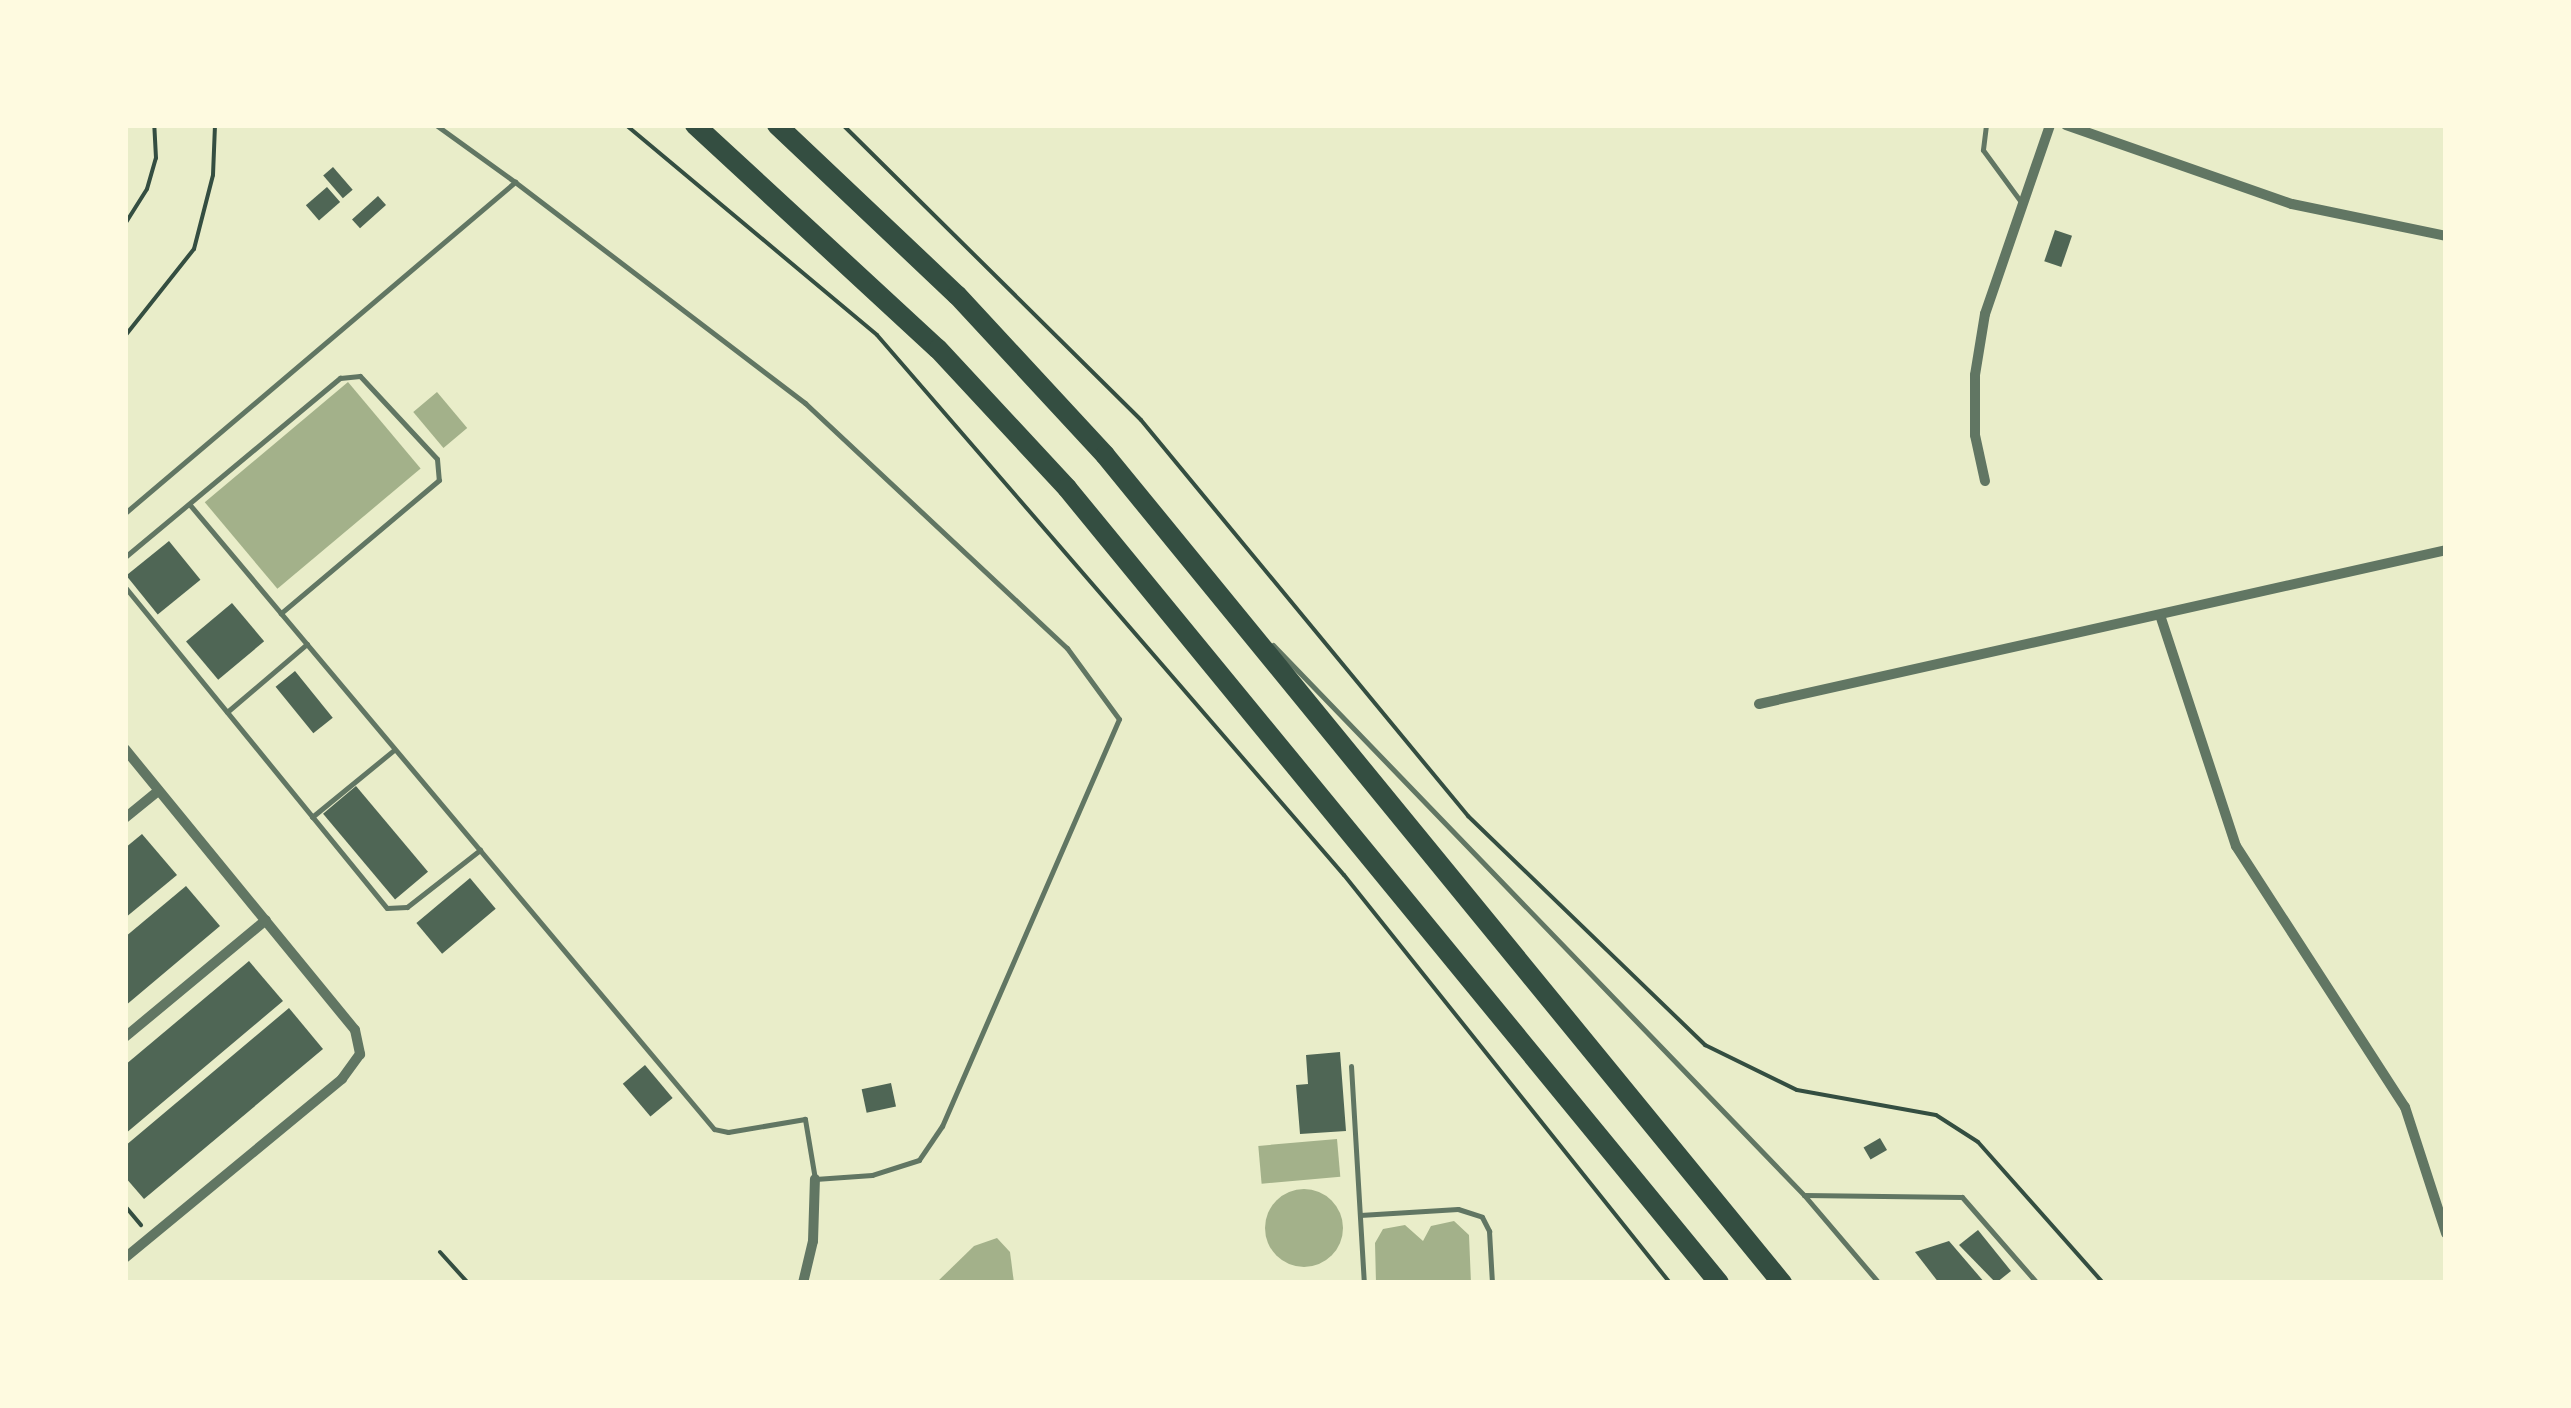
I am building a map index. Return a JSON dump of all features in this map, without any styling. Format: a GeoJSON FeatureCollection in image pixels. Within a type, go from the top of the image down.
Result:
{"type":"FeatureCollection","features":[{"type":"Feature","properties":{"kind":"highway"},"geometry":{"type":"LineString","coordinates":[[695,125],[938,349],[1067,488],[1719,1283]]}},
{"type":"Feature","properties":{"kind":"highway"},"geometry":{"type":"LineString","coordinates":[[777,125],[958,295],[1216,584],[1782,1283]]}},
{"type":"Feature","properties":{"kind":"street"},"geometry":{"type":"LineString","coordinates":[[1985,482],[1975,435],[1975,375],[1986,314],[2050,125]]}},
{"type":"Feature","properties":{"kind":"street"},"geometry":{"type":"LineString","coordinates":[[2066,125],[2292,204],[2446,236]]}},
{"type":"Feature","properties":{"kind":"street"},"geometry":{"type":"LineString","coordinates":[[1759,704],[2446,550]]}},
{"type":"Feature","properties":{"kind":"street"},"geometry":{"type":"LineString","coordinates":[[2160,614],[2236,846],[2405,1107],[2446,1232]]}},
{"type":"Feature","properties":{"kind":"street"},"geometry":{"type":"LineString","coordinates":[[125,749],[356,1030],[360,1054],[342,1079],[125,1258]]}},
{"type":"Feature","properties":{"kind":"street"},"geometry":{"type":"LineString","coordinates":[[125,818],[158,791]]}},
{"type":"Feature","properties":{"kind":"street"},"geometry":{"type":"LineString","coordinates":[[125,1037],[266,920]]}},
{"type":"Feature","properties":{"kind":"street"},"geometry":{"type":"LineString","coordinates":[[803,1283],[814,1241],[815,1179]]}},
{"type":"Feature","properties":{"kind":"lane"},"geometry":{"type":"LineString","coordinates":[[190,505],[714,1129],[728,1132],[804,1119],[815,1179],[872,1174],[919,1160],[942,1126],[1120,720],[1067,648],[805,403],[436,125]]}},
{"type":"Feature","properties":{"kind":"lane"},"geometry":{"type":"LineString","coordinates":[[1986,125],[1983,150],[2023,204]]}},
{"type":"Feature","properties":{"kind":"lane"},"geometry":{"type":"LineString","coordinates":[[125,512],[515,182]]}},
{"type":"Feature","properties":{"kind":"lane"},"geometry":{"type":"LineString","coordinates":[[125,557],[346,375],[366,380],[437,459],[441,473],[434,485],[280,613]]}},
{"type":"Feature","properties":{"kind":"lane"},"geometry":{"type":"LineString","coordinates":[[1216,584],[1804,1195],[1879,1283]]}},
{"type":"Feature","properties":{"kind":"lane"},"geometry":{"type":"LineString","coordinates":[[125,587],[312,817],[394,910],[480,850]]}},
{"type":"Feature","properties":{"kind":"lane"},"geometry":{"type":"LineString","coordinates":[[226,712],[307,644]]}},
{"type":"Feature","properties":{"kind":"lane"},"geometry":{"type":"LineString","coordinates":[[312,817],[395,749]]}},
{"type":"Feature","properties":{"kind":"lane"},"geometry":{"type":"LineString","coordinates":[[1352,1066],[1364,1283]]}},
{"type":"Feature","properties":{"kind":"lane"},"geometry":{"type":"LineString","coordinates":[[1804,1195],[1962,1197],[2037,1283]]}},
{"type":"Feature","properties":{"kind":"lane"},"geometry":{"type":"LineString","coordinates":[[1360,1215],[1458,1208],[1482,1217],[1490,1231],[1492,1283]]}},
{"type":"Feature","properties":{"kind":"path"},"geometry":{"type":"LineString","coordinates":[[125,224],[147,189],[156,158],[154,125]]}},
{"type":"Feature","properties":{"kind":"path"},"geometry":{"type":"LineString","coordinates":[[125,336],[194,249],[213,175],[215,125]]}},
{"type":"Feature","properties":{"kind":"path"},"geometry":{"type":"LineString","coordinates":[[626,125],[902,363],[1331,860],[1670,1283]]}},
{"type":"Feature","properties":{"kind":"path"},"geometry":{"type":"LineString","coordinates":[[843,125],[1141,420],[1468,816],[1705,1045],[1797,1090],[1936,1115],[1978,1142],[2102,1283]]}},
{"type":"Feature","properties":{"kind":"path"},"geometry":{"type":"LineString","coordinates":[[125,1206],[150,1237]]}},
{"type":"Feature","properties":{"kind":"path"},"geometry":{"type":"LineString","coordinates":[[440,1252],[468,1283]]}},
{"type":"Feature","properties":{"kind":"shaded area"},"geometry":{"type":"Polygon","coordinates":[[[348,382],[421,469],[277,589],[205,502],[348,382]]]}},
{"type":"Feature","properties":{"kind":"shaded area"},"geometry":{"type":"Polygon","coordinates":[[[437,392],[467,428],[443,448],[413,412],[437,392]]]}},
{"type":"Feature","properties":{"kind":"shaded area"},"geometry":{"type":"Polygon","coordinates":[[[1337,1139],[1340,1177],[1262,1184],[1258,1146],[1337,1139]]]}},
{"type":"Feature","properties":{"kind":"shaded area"},"geometry":{"type":"Polygon","coordinates":[[[1304,1189],[1332,1200],[1343,1228],[1332,1256],[1304,1267],[1276,1256],[1265,1228],[1276,1200],[1304,1189]]]}},
{"type":"Feature","properties":{"kind":"shaded area"},"geometry":{"type":"Polygon","coordinates":[[[1454,1221],[1469,1235],[1471,1283],[1376,1283],[1375,1243],[1383,1229],[1405,1225],[1423,1241],[1431,1226],[1454,1221]]]}},
{"type":"Feature","properties":{"kind":"shaded area"},"geometry":{"type":"Polygon","coordinates":[[[997,1238],[1010,1252],[1014,1283],[936,1283],[974,1246],[997,1238]]]}},
{"type":"Feature","properties":{"kind":"building"},"geometry":{"type":"Polygon","coordinates":[[[333,167],[353,190],[343,198],[323,176],[333,167]]]}},
{"type":"Feature","properties":{"kind":"building"},"geometry":{"type":"Polygon","coordinates":[[[327,187],[340,202],[319,220],[306,205],[327,187]]]}},
{"type":"Feature","properties":{"kind":"building"},"geometry":{"type":"Polygon","coordinates":[[[378,196],[386,205],[360,228],[352,219],[378,196]]]}},
{"type":"Feature","properties":{"kind":"building"},"geometry":{"type":"Polygon","coordinates":[[[2055,230],[2072,236],[2061,267],[2044,261],[2055,230]]]}},
{"type":"Feature","properties":{"kind":"building"},"geometry":{"type":"Polygon","coordinates":[[[169,541],[200,580],[158,614],[126,576],[169,541]]]}},
{"type":"Feature","properties":{"kind":"building"},"geometry":{"type":"Polygon","coordinates":[[[232,603],[264,641],[218,680],[186,642],[232,603]]]}},
{"type":"Feature","properties":{"kind":"building"},"geometry":{"type":"Polygon","coordinates":[[[295,671],[333,718],[313,733],[276,687],[295,671]]]}},
{"type":"Feature","properties":{"kind":"building"},"geometry":{"type":"Polygon","coordinates":[[[356,786],[428,872],[395,899],[323,814],[356,786]]]}},
{"type":"Feature","properties":{"kind":"building"},"geometry":{"type":"Polygon","coordinates":[[[142,834],[177,875],[125,918],[125,848],[142,834]]]}},
{"type":"Feature","properties":{"kind":"building"},"geometry":{"type":"Polygon","coordinates":[[[470,878],[496,909],[442,954],[416,923],[470,878]]]}},
{"type":"Feature","properties":{"kind":"building"},"geometry":{"type":"Polygon","coordinates":[[[186,886],[220,926],[125,1006],[125,937],[186,886]]]}},
{"type":"Feature","properties":{"kind":"building"},"geometry":{"type":"Polygon","coordinates":[[[249,961],[283,1001],[125,1134],[125,1065],[249,961]]]}},
{"type":"Feature","properties":{"kind":"building"},"geometry":{"type":"Polygon","coordinates":[[[289,1008],[323,1049],[144,1199],[125,1177],[125,1146],[289,1008]]]}},
{"type":"Feature","properties":{"kind":"building"},"geometry":{"type":"Polygon","coordinates":[[[1340,1052],[1346,1131],[1300,1134],[1296,1085],[1308,1084],[1306,1055],[1340,1052]]]}},
{"type":"Feature","properties":{"kind":"building"},"geometry":{"type":"Polygon","coordinates":[[[645,1065],[673,1098],[650,1117],[623,1084],[645,1065]]]}},
{"type":"Feature","properties":{"kind":"building"},"geometry":{"type":"Polygon","coordinates":[[[891,1083],[896,1106],[867,1113],[862,1089],[891,1083]]]}},
{"type":"Feature","properties":{"kind":"building"},"geometry":{"type":"Polygon","coordinates":[[[1880,1138],[1887,1150],[1871,1160],[1864,1148],[1880,1138]]]}},
{"type":"Feature","properties":{"kind":"building"},"geometry":{"type":"Polygon","coordinates":[[[1978,1230],[2011,1271],[1996,1283],[1959,1245],[1978,1230]]]}},
{"type":"Feature","properties":{"kind":"building"},"geometry":{"type":"Polygon","coordinates":[[[1949,1241],[1985,1283],[1939,1283],[1915,1252],[1949,1241]]]}}]}
